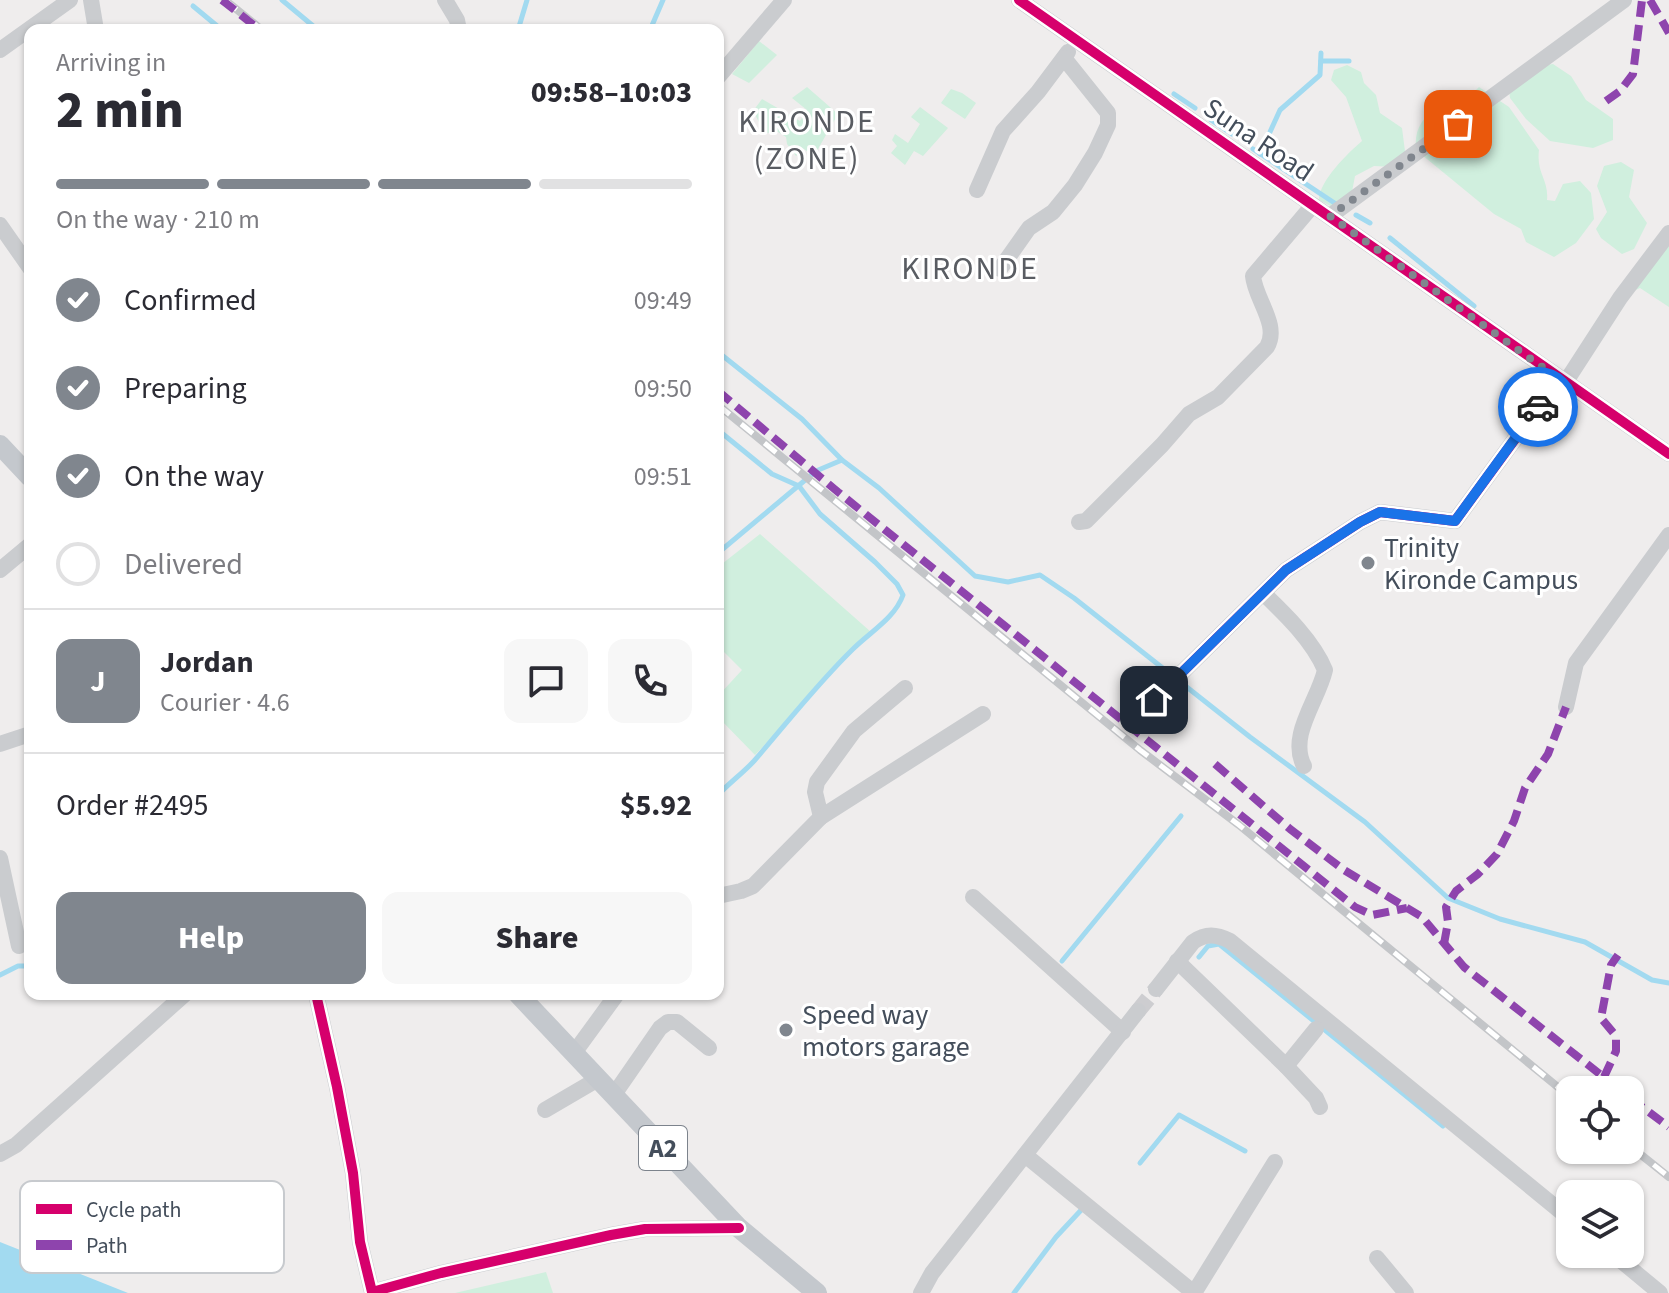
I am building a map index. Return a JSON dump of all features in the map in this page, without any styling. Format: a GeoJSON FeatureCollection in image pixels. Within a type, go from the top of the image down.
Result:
{"type":"FeatureCollection","features":[{"type":"Feature","properties":{"kind":"main road"},"geometry":{"type":"LineString","coordinates":[[0,445],[24,466]]}},
{"type":"Feature","properties":{"kind":"main road","name":"A2"},"geometry":{"type":"LineString","coordinates":[[524,1000],[739,1228],[817,1293]]}},
{"type":"Feature","properties":{"kind":"street"},"geometry":{"type":"LineString","coordinates":[[36,24],[70,0]]}},
{"type":"Feature","properties":{"kind":"street"},"geometry":{"type":"LineString","coordinates":[[91,0],[95,24]]}},
{"type":"Feature","properties":{"kind":"street"},"geometry":{"type":"LineString","coordinates":[[445,0],[458,24]]}},
{"type":"Feature","properties":{"kind":"street"},"geometry":{"type":"LineString","coordinates":[[724,70],[784,0]]}},
{"type":"Feature","properties":{"kind":"street","name":"Suna Road"},"geometry":{"type":"LineString","coordinates":[[1019,0],[1669,454]]}},
{"type":"Feature","properties":{"kind":"street"},"geometry":{"type":"LineString","coordinates":[[1330,216],[1624,0]]}},
{"type":"Feature","properties":{"kind":"street"},"geometry":{"type":"LineString","coordinates":[[0,50],[24,33]]}},
{"type":"Feature","properties":{"kind":"street"},"geometry":{"type":"LineString","coordinates":[[977,190],[1003,131],[1038,92],[1076,41]]}},
{"type":"Feature","properties":{"kind":"street"},"geometry":{"type":"LineString","coordinates":[[1000,269],[1029,228],[1053,212],[1075,185],[1108,125],[1108,113],[1064,58]]}},
{"type":"Feature","properties":{"kind":"street"},"geometry":{"type":"LineString","coordinates":[[1079,522],[1086,521],[1189,414],[1226,391],[1267,347],[1271,329],[1253,276],[1313,205]]}},
{"type":"Feature","properties":{"kind":"street"},"geometry":{"type":"LineString","coordinates":[[0,225],[24,259]]}},
{"type":"Feature","properties":{"kind":"street"},"geometry":{"type":"LineString","coordinates":[[1154,700],[1263,593],[1305,557],[1380,512],[1455,521],[1669,233]]}},
{"type":"Feature","properties":{"kind":"street"},"geometry":{"type":"LineString","coordinates":[[1566,707],[1576,663],[1669,535]]}},
{"type":"Feature","properties":{"kind":"street"},"geometry":{"type":"LineString","coordinates":[[0,570],[24,550]]}},
{"type":"Feature","properties":{"kind":"street"},"geometry":{"type":"LineString","coordinates":[[1263,593],[1283,612],[1325,670],[1301,737],[1299,754],[1304,766]]}},
{"type":"Feature","properties":{"kind":"street"},"geometry":{"type":"LineString","coordinates":[[821,817],[815,792],[817,782],[854,731],[905,688]]}},
{"type":"Feature","properties":{"kind":"street"},"geometry":{"type":"LineString","coordinates":[[724,894],[753,886],[821,817],[983,714]]}},
{"type":"Feature","properties":{"kind":"street"},"geometry":{"type":"LineString","coordinates":[[0,744],[24,736]]}},
{"type":"Feature","properties":{"kind":"street"},"geometry":{"type":"LineString","coordinates":[[0,858],[19,946]]}},
{"type":"Feature","properties":{"kind":"street"},"geometry":{"type":"LineString","coordinates":[[973,897],[1123,1032]]}},
{"type":"Feature","properties":{"kind":"street"},"geometry":{"type":"LineString","coordinates":[[1156,989],[1201,936],[1215,935],[1230,941],[1556,1208]]}},
{"type":"Feature","properties":{"kind":"street"},"geometry":{"type":"LineString","coordinates":[[1177,961],[1286,1066],[1316,1098],[1320,1107]]}},
{"type":"Feature","properties":{"kind":"street"},"geometry":{"type":"LineString","coordinates":[[0,1154],[16,1145],[178,1000]]}},
{"type":"Feature","properties":{"kind":"street"},"geometry":{"type":"LineString","coordinates":[[317,1000],[337,1087],[353,1173],[360,1242],[372,1292],[441,1273],[622,1233],[645,1229],[739,1228]]}},
{"type":"Feature","properties":{"kind":"street"},"geometry":{"type":"LineString","coordinates":[[574,1053],[613,1000]]}},
{"type":"Feature","properties":{"kind":"street"},"geometry":{"type":"LineString","coordinates":[[921,1293],[932,1273],[1138,1011]]}},
{"type":"Feature","properties":{"kind":"street"},"geometry":{"type":"LineString","coordinates":[[613,1096],[660,1028],[668,1022],[677,1022],[709,1048]]}},
{"type":"Feature","properties":{"kind":"street"},"geometry":{"type":"LineString","coordinates":[[1286,1066],[1316,1029]]}},
{"type":"Feature","properties":{"kind":"street"},"geometry":{"type":"LineString","coordinates":[[545,1110],[598,1079]]}},
{"type":"Feature","properties":{"kind":"street"},"geometry":{"type":"LineString","coordinates":[[1025,1155],[1194,1293],[1275,1162]]}},
{"type":"Feature","properties":{"kind":"street"},"geometry":{"type":"LineString","coordinates":[[1377,1258],[1406,1293]]}},
{"type":"Feature","properties":{"kind":"street"},"geometry":{"type":"LineString","coordinates":[[1630,1268],[1660,1293]]}},
{"type":"Feature","properties":{"kind":"green space"},"geometry":{"type":"Polygon","coordinates":[[[759,41],[777,55],[749,83],[732,74],[759,41]]]}},
{"type":"Feature","properties":{"kind":"green space"},"geometry":{"type":"Polygon","coordinates":[[[1553,64],[1571,76],[1586,100],[1613,119],[1613,140],[1593,148],[1550,141],[1526,119],[1510,98],[1508,80],[1521,69],[1553,64]]]}},
{"type":"Feature","properties":{"kind":"green space"},"geometry":{"type":"Polygon","coordinates":[[[1347,65],[1361,72],[1364,83],[1376,95],[1380,113],[1402,128],[1406,159],[1395,167],[1374,166],[1355,176],[1351,197],[1336,209],[1319,200],[1320,193],[1335,168],[1362,141],[1346,97],[1331,80],[1334,70],[1347,65]]]}},
{"type":"Feature","properties":{"kind":"green space"},"geometry":{"type":"Polygon","coordinates":[[[807,87],[838,114],[814,156],[804,149],[796,156],[786,137],[778,132],[765,133],[753,111],[762,99],[800,121],[807,110],[792,98],[807,87]]]}},
{"type":"Feature","properties":{"kind":"green space"},"geometry":{"type":"Polygon","coordinates":[[[1479,87],[1509,107],[1539,150],[1547,200],[1555,201],[1563,184],[1580,181],[1591,193],[1594,219],[1576,243],[1554,257],[1526,242],[1521,229],[1494,214],[1416,150],[1418,130],[1428,115],[1439,106],[1453,113],[1479,87]]]}},
{"type":"Feature","properties":{"kind":"green space"},"geometry":{"type":"Polygon","coordinates":[[[951,89],[976,103],[965,119],[941,103],[951,89]]]}},
{"type":"Feature","properties":{"kind":"green space"},"geometry":{"type":"Polygon","coordinates":[[[920,107],[948,128],[923,156],[914,151],[905,165],[891,153],[897,146],[892,140],[895,134],[908,143],[920,124],[911,117],[920,107]]]}},
{"type":"Feature","properties":{"kind":"green space"},"geometry":{"type":"Polygon","coordinates":[[[1621,162],[1634,170],[1629,197],[1647,223],[1634,249],[1622,254],[1601,238],[1596,229],[1607,212],[1597,186],[1604,166],[1621,162]]]}},
{"type":"Feature","properties":{"kind":"green space"},"geometry":{"type":"Polygon","coordinates":[[[1669,242],[1669,307],[1640,288],[1631,292],[1669,242]]]}},
{"type":"Feature","properties":{"kind":"green space"},"geometry":{"type":"Polygon","coordinates":[[[760,534],[871,632],[755,755],[724,723],[724,690],[742,670],[724,652],[724,562],[760,534]]]}},
{"type":"Feature","properties":{"kind":"green space"},"geometry":{"type":"Polygon","coordinates":[[[546,1272],[553,1293],[455,1293],[546,1272]]]}},
{"type":"Feature","properties":{"kind":"water"},"geometry":{"type":"Polygon","coordinates":[[[0,1242],[20,1250],[20,1273],[78,1273],[128,1293],[0,1293],[0,1242]]]}},
{"type":"Feature","properties":{"kind":"waterway"},"geometry":{"type":"LineString","coordinates":[[282,0],[311,24]]}},
{"type":"Feature","properties":{"kind":"waterway"},"geometry":{"type":"LineString","coordinates":[[520,24],[527,0]]}},
{"type":"Feature","properties":{"kind":"waterway"},"geometry":{"type":"LineString","coordinates":[[653,24],[663,0]]}},
{"type":"Feature","properties":{"kind":"waterway"},"geometry":{"type":"LineString","coordinates":[[193,6],[215,24]]}},
{"type":"Feature","properties":{"kind":"waterway"},"geometry":{"type":"LineString","coordinates":[[1260,154],[1280,110],[1320,75],[1321,53]]}},
{"type":"Feature","properties":{"kind":"waterway"},"geometry":{"type":"LineString","coordinates":[[1321,61],[1349,61]]}},
{"type":"Feature","properties":{"kind":"waterway"},"geometry":{"type":"LineString","coordinates":[[1174,94],[1195,108]]}},
{"type":"Feature","properties":{"kind":"waterway"},"geometry":{"type":"LineString","coordinates":[[1211,120],[1232,134]]}},
{"type":"Feature","properties":{"kind":"waterway"},"geometry":{"type":"LineString","coordinates":[[1253,149],[1336,204]]}},
{"type":"Feature","properties":{"kind":"waterway"},"geometry":{"type":"LineString","coordinates":[[1356,215],[1370,223]]}},
{"type":"Feature","properties":{"kind":"waterway"},"geometry":{"type":"LineString","coordinates":[[1390,238],[1474,306]]}},
{"type":"Feature","properties":{"kind":"waterway"},"geometry":{"type":"LineString","coordinates":[[724,357],[802,419],[842,460],[879,488],[975,576],[1008,582],[1040,575],[1074,598],[1250,737],[1365,822],[1448,898],[1500,919],[1585,942],[1652,980],[1669,983]]}},
{"type":"Feature","properties":{"kind":"waterway"},"geometry":{"type":"LineString","coordinates":[[724,435],[772,474],[799,486],[820,514],[875,562],[897,584],[903,595],[888,618],[840,662],[754,761],[724,789]]}},
{"type":"Feature","properties":{"kind":"waterway"},"geometry":{"type":"LineString","coordinates":[[724,548],[816,471],[842,460]]}},
{"type":"Feature","properties":{"kind":"waterway"},"geometry":{"type":"LineString","coordinates":[[1062,961],[1181,816]]}},
{"type":"Feature","properties":{"kind":"waterway"},"geometry":{"type":"LineString","coordinates":[[1199,957],[1208,946],[1219,944],[1443,1126]]}},
{"type":"Feature","properties":{"kind":"waterway"},"geometry":{"type":"LineString","coordinates":[[0,975],[24,966]]}},
{"type":"Feature","properties":{"kind":"waterway"},"geometry":{"type":"LineString","coordinates":[[1140,1163],[1179,1115],[1245,1151]]}},
{"type":"Feature","properties":{"kind":"waterway"},"geometry":{"type":"LineString","coordinates":[[1014,1293],[1056,1237],[1084,1207]]}},
{"type":"Feature","properties":{"kind":"tunnel"},"geometry":{"type":"LineString","coordinates":[[1138,1011],[1156,989]]}},
{"type":"Feature","properties":{"kind":"railway"},"geometry":{"type":"LineString","coordinates":[[225,0],[255,24]]}},
{"type":"Feature","properties":{"kind":"railway"},"geometry":{"type":"LineString","coordinates":[[724,410],[1556,1085]]}},
{"type":"Feature","properties":{"kind":"railway"},"geometry":{"type":"LineString","coordinates":[[1644,1157],[1669,1177]]}},
{"type":"Feature","properties":{"kind":"marked path"},"geometry":{"type":"LineString","coordinates":[[222,0],[252,24]]}},
{"type":"Feature","properties":{"kind":"marked path"},"geometry":{"type":"LineString","coordinates":[[1606,101],[1620,91],[1633,74],[1642,0]]}},
{"type":"Feature","properties":{"kind":"marked path"},"geometry":{"type":"LineString","coordinates":[[1650,0],[1669,33]]}},
{"type":"Feature","properties":{"kind":"marked path"},"geometry":{"type":"LineString","coordinates":[[724,396],[838,492],[1355,907],[1372,915],[1407,908]]}},
{"type":"Feature","properties":{"kind":"marked path"},"geometry":{"type":"LineString","coordinates":[[1444,944],[1448,922],[1446,907],[1456,891],[1497,854],[1514,821],[1525,788],[1548,754],[1566,707]]}},
{"type":"Feature","properties":{"kind":"marked path"},"geometry":{"type":"LineString","coordinates":[[1215,764],[1290,829],[1344,870],[1422,917],[1464,967],[1602,1076]]}},
{"type":"Feature","properties":{"kind":"marked path"},"geometry":{"type":"LineString","coordinates":[[1604,1076],[1616,1051],[1616,1036],[1601,1018],[1611,965],[1618,955]]}},
{"type":"Feature","properties":{"kind":"marked path"},"geometry":{"type":"LineString","coordinates":[[1644,1108],[1669,1127]]}},
{"type":"Feature","properties":{"kind":"cycle path"},"geometry":{"type":"LineString","coordinates":[[1019,0],[1669,454]]}},
{"type":"Feature","properties":{"kind":"cycle path"},"geometry":{"type":"LineString","coordinates":[[1154,700],[1286,570],[1360,522],[1380,512],[1455,521],[1559,379]]}},
{"type":"Feature","properties":{"kind":"cycle path"},"geometry":{"type":"LineString","coordinates":[[317,1000],[337,1087],[353,1173],[360,1242],[372,1292],[441,1273],[645,1229],[739,1228]]}},
{"type":"Feature","properties":{"kind":"way so far"},"geometry":{"type":"LineString","coordinates":[[1458,124],[1330,216],[1559,379],[1538,407]]}},
{"type":"Feature","properties":{"kind":"place","name":"Trinity Kironde Campus"},"geometry":{"type":"Point","coordinates":[1368,563]}},
{"type":"Feature","properties":{"kind":"place","name":"Speed way motors garage"},"geometry":{"type":"Point","coordinates":[786,1030]}},
{"type":"Feature","properties":{"kind":"district","name":"KIRONDE (ZONE)"},"geometry":{"type":"Point","coordinates":[807,140]}},
{"type":"Feature","properties":{"kind":"district","name":"KIRONDE"},"geometry":{"type":"Point","coordinates":[970,268]}},
{"type":"Feature","properties":{"kind":"route"},"geometry":{"type":"LineString","coordinates":[[1154,700],[1286,570],[1360,522],[1380,512],[1455,521],[1538,407]]}}]}
